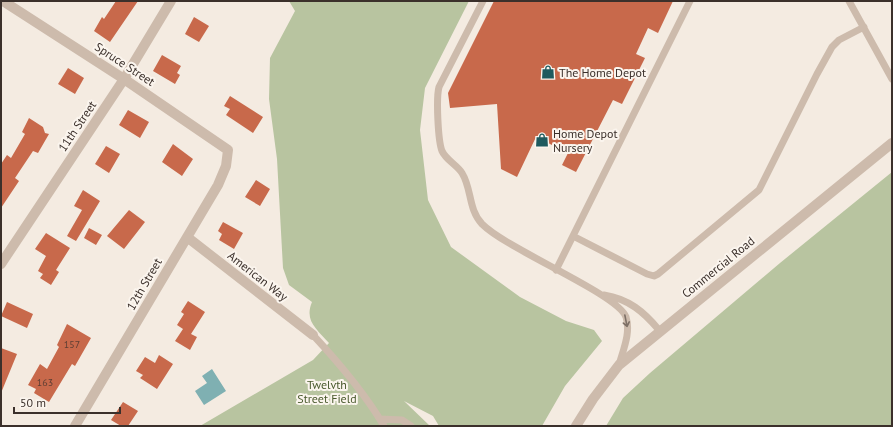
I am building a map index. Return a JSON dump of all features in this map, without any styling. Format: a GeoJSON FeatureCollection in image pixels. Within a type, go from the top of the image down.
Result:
{"type":"FeatureCollection","features":[{"type":"Feature","properties":{"kind":"street","name":"Spruce Street"},"geometry":{"type":"LineString","coordinates":[[3,1],[124,79],[228,150],[228,152]]}},
{"type":"Feature","properties":{"kind":"street","name":"11th Street"},"geometry":{"type":"LineString","coordinates":[[1,264],[124,79],[171,1]]}},
{"type":"Feature","properties":{"kind":"street","name":"Commercial Road"},"geometry":{"type":"LineString","coordinates":[[576,426],[593,399],[619,365],[659,330],[892,144]]}},
{"type":"Feature","properties":{"kind":"street","name":"12th Street"},"geometry":{"type":"LineString","coordinates":[[75,426],[218,185],[226,166],[228,152]]}},
{"type":"Feature","properties":{"kind":"street","name":"American Way"},"geometry":{"type":"LineString","coordinates":[[187,237],[313,335]]}},
{"type":"Feature","properties":{"kind":"lane"},"geometry":{"type":"LineString","coordinates":[[483,1],[439,88],[437,99],[442,151],[465,178],[473,209],[482,224],[503,240],[600,294],[622,310],[627,320],[627,335],[619,365]]}},
{"type":"Feature","properties":{"kind":"lane"},"geometry":{"type":"LineString","coordinates":[[556,270],[690,1]]}},
{"type":"Feature","properties":{"kind":"lane"},"geometry":{"type":"LineString","coordinates":[[849,1],[892,79]]}},
{"type":"Feature","properties":{"kind":"lane"},"geometry":{"type":"LineString","coordinates":[[573,236],[647,274],[654,276],[658,274],[758,190],[832,47],[839,40],[864,27]]}},
{"type":"Feature","properties":{"kind":"lane"},"geometry":{"type":"LineString","coordinates":[[600,294],[611,296],[636,306],[645,313],[659,330]]}},
{"type":"Feature","properties":{"kind":"lane"},"geometry":{"type":"LineString","coordinates":[[313,335],[344,369],[368,400],[384,426]]}},
{"type":"Feature","properties":{"kind":"lane"},"geometry":{"type":"LineString","coordinates":[[380,419],[402,420],[411,426]]}},
{"type":"Feature","properties":{"kind":"green space","name":"Twelvth Street Field"},"geometry":{"type":"Polygon","coordinates":[[[289,1],[469,1],[425,88],[420,130],[428,200],[451,247],[520,297],[566,321],[594,330],[602,341],[565,386],[542,426],[439,426],[433,416],[404,401],[430,426],[200,426],[313,360],[329,343],[316,329],[311,320],[310,309],[312,302],[289,285],[283,268],[277,159],[269,99],[270,58],[295,11],[289,1]]]}},
{"type":"Feature","properties":{"kind":"green space"},"geometry":{"type":"Polygon","coordinates":[[[892,172],[892,426],[606,426],[623,398],[650,373],[780,263],[892,172]]]}},
{"type":"Feature","properties":{"kind":"water"},"geometry":{"type":"Polygon","coordinates":[[[212,369],[226,391],[204,405],[195,391],[207,383],[202,376],[212,369]]]}},
{"type":"Feature","properties":{"kind":"building"},"geometry":{"type":"Polygon","coordinates":[[[116,1],[138,1],[110,42],[94,31],[102,17],[104,19],[116,1]]]}},
{"type":"Feature","properties":{"kind":"building","name":"The Home Depot"},"geometry":{"type":"Polygon","coordinates":[[[494,1],[673,1],[658,33],[648,28],[636,54],[645,58],[622,104],[613,100],[576,172],[562,165],[568,153],[536,137],[517,177],[501,169],[497,104],[450,108],[448,93],[494,1]]]}},
{"type":"Feature","properties":{"kind":"building"},"geometry":{"type":"Polygon","coordinates":[[[194,17],[209,26],[199,42],[185,34],[194,17]]]}},
{"type":"Feature","properties":{"kind":"building"},"geometry":{"type":"Polygon","coordinates":[[[162,55],[181,66],[177,73],[180,75],[175,84],[153,71],[162,55]]]}},
{"type":"Feature","properties":{"kind":"building"},"geometry":{"type":"Polygon","coordinates":[[[68,68],[84,78],[75,94],[58,84],[68,68]]]}},
{"type":"Feature","properties":{"kind":"building"},"geometry":{"type":"Polygon","coordinates":[[[230,96],[263,117],[253,133],[226,115],[230,109],[224,106],[230,96]]]}},
{"type":"Feature","properties":{"kind":"building"},"geometry":{"type":"Polygon","coordinates":[[[128,110],[149,122],[140,138],[119,125],[128,110]]]}},
{"type":"Feature","properties":{"kind":"building"},"geometry":{"type":"Polygon","coordinates":[[[29,118],[43,127],[45,133],[49,134],[38,153],[33,151],[15,178],[19,181],[1,208],[1,164],[7,155],[11,158],[25,134],[22,132],[29,118]]]}},
{"type":"Feature","properties":{"kind":"building"},"geometry":{"type":"Polygon","coordinates":[[[173,144],[193,159],[182,176],[162,162],[173,144]]]}},
{"type":"Feature","properties":{"kind":"building"},"geometry":{"type":"Polygon","coordinates":[[[106,146],[120,154],[109,173],[95,164],[106,146]]]}},
{"type":"Feature","properties":{"kind":"building"},"geometry":{"type":"Polygon","coordinates":[[[256,180],[270,189],[260,206],[245,197],[256,180]]]}},
{"type":"Feature","properties":{"kind":"building"},"geometry":{"type":"Polygon","coordinates":[[[83,190],[100,201],[76,241],[67,236],[82,210],[74,206],[83,190]]]}},
{"type":"Feature","properties":{"kind":"building"},"geometry":{"type":"Polygon","coordinates":[[[129,210],[145,222],[124,249],[107,236],[129,210]]]}},
{"type":"Feature","properties":{"kind":"building"},"geometry":{"type":"Polygon","coordinates":[[[223,222],[243,233],[234,249],[219,240],[222,234],[218,231],[223,222]]]}},
{"type":"Feature","properties":{"kind":"building"},"geometry":{"type":"Polygon","coordinates":[[[89,228],[102,235],[96,245],[84,238],[89,228]]]}},
{"type":"Feature","properties":{"kind":"building"},"geometry":{"type":"Polygon","coordinates":[[[46,233],[70,248],[56,270],[59,272],[51,285],[40,278],[43,274],[38,271],[46,256],[35,249],[46,233]]]}},
{"type":"Feature","properties":{"kind":"building"},"geometry":{"type":"Polygon","coordinates":[[[188,301],[205,312],[191,334],[197,337],[190,350],[175,341],[183,329],[177,325],[184,314],[181,312],[188,301]]]}},
{"type":"Feature","properties":{"kind":"building"},"geometry":{"type":"Polygon","coordinates":[[[7,302],[33,314],[27,328],[1,316],[7,302]]]}},
{"type":"Feature","properties":{"kind":"building"},"geometry":{"type":"Polygon","coordinates":[[[67,324],[91,338],[75,366],[72,364],[49,402],[34,393],[36,389],[28,385],[40,364],[47,369],[59,347],[57,345],[67,324]]]}},
{"type":"Feature","properties":{"kind":"building"},"geometry":{"type":"Polygon","coordinates":[[[1,348],[17,354],[1,393],[1,348]]]}},
{"type":"Feature","properties":{"kind":"building"},"geometry":{"type":"Polygon","coordinates":[[[159,355],[173,364],[157,389],[140,378],[143,375],[136,371],[145,357],[155,363],[159,355]]]}},
{"type":"Feature","properties":{"kind":"building"},"geometry":{"type":"Polygon","coordinates":[[[123,402],[138,411],[128,426],[121,426],[111,420],[123,402]]]}},
{"type":"Feature","properties":{"kind":"place","name":"The Home Depot"},"geometry":{"type":"Point","coordinates":[548,72]}},
{"type":"Feature","properties":{"kind":"place","name":"Home Depot Nursery"},"geometry":{"type":"Point","coordinates":[542,140]}}]}
